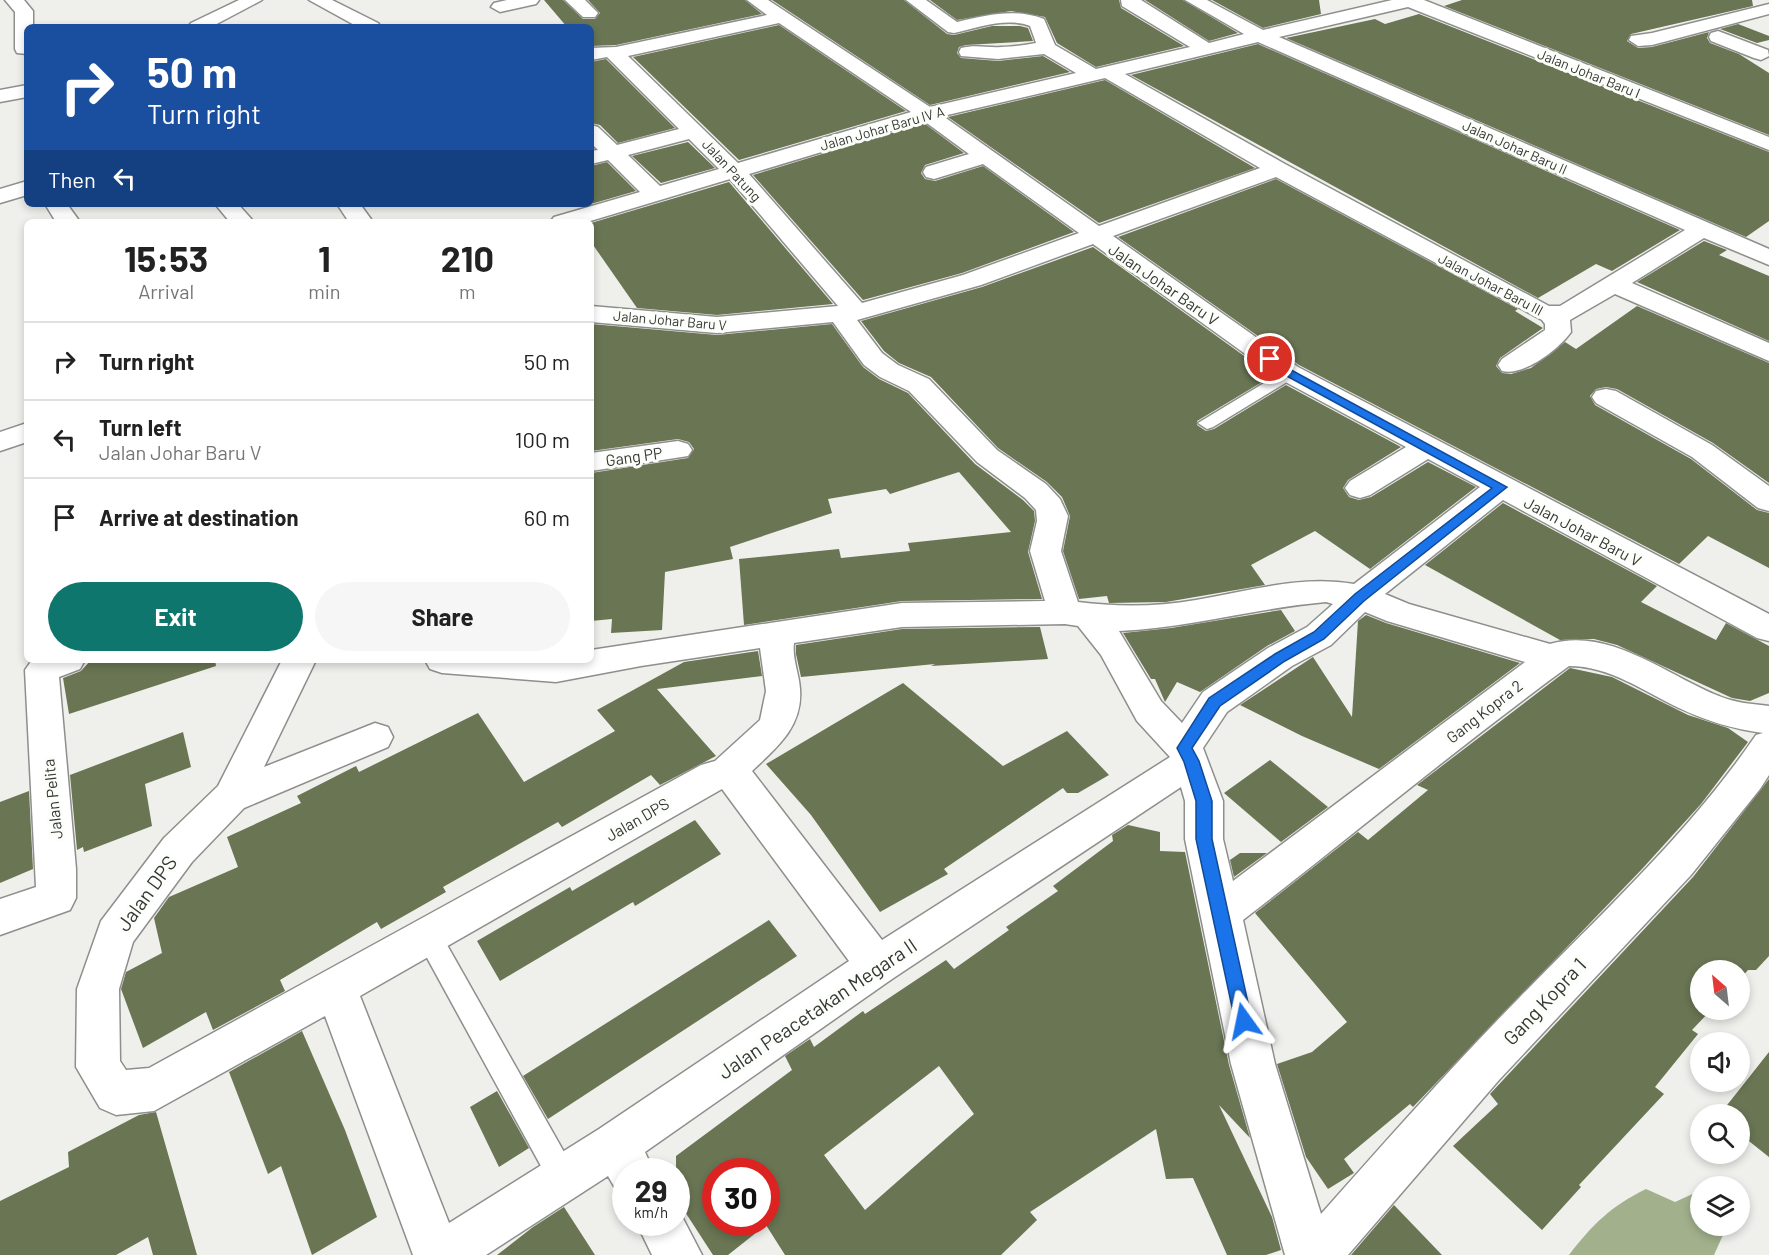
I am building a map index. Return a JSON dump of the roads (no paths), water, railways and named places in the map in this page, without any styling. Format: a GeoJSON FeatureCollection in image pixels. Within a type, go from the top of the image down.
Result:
{"type":"FeatureCollection","features":[{"type":"Feature","properties":{"kind":"street"},"geometry":{"type":"LineString","coordinates":[[15,0],[24,11],[20,50]]}},
{"type":"Feature","properties":{"kind":"street"},"geometry":{"type":"LineString","coordinates":[[203,24],[254,0]]}},
{"type":"Feature","properties":{"kind":"street"},"geometry":{"type":"LineString","coordinates":[[500,7],[530,0]]}},
{"type":"Feature","properties":{"kind":"street"},"geometry":{"type":"LineString","coordinates":[[574,0],[589,13]]}},
{"type":"Feature","properties":{"kind":"street","name":"Jalan Johar Baru V"},"geometry":{"type":"LineString","coordinates":[[756,0],[927,114],[1289,373],[1769,629]]}},
{"type":"Feature","properties":{"kind":"street"},"geometry":{"type":"LineString","coordinates":[[915,0],[954,28],[976,51],[998,53],[1047,48],[1038,23],[1027,18],[1016,16],[954,28]]}},
{"type":"Feature","properties":{"kind":"street"},"geometry":{"type":"LineString","coordinates":[[1132,0],[1128,3],[1206,49]]}},
{"type":"Feature","properties":{"kind":"street"},"geometry":{"type":"LineString","coordinates":[[1194,0],[1260,36]]}},
{"type":"Feature","properties":{"kind":"street","name":"Jalan Johar Baru IV A"},"geometry":{"type":"LineString","coordinates":[[594,207],[655,194],[927,114],[1410,1]]}},
{"type":"Feature","properties":{"kind":"street","name":"Jalan Johar Baru I"},"geometry":{"type":"LineString","coordinates":[[1410,1],[1769,144]]}},
{"type":"Feature","properties":{"kind":"street"},"geometry":{"type":"LineString","coordinates":[[331,2],[367,24]]}},
{"type":"Feature","properties":{"kind":"street"},"geometry":{"type":"LineString","coordinates":[[1638,40],[1765,12]]}},
{"type":"Feature","properties":{"kind":"street"},"geometry":{"type":"LineString","coordinates":[[603,49],[784,17]]}},
{"type":"Feature","properties":{"kind":"street","name":"Jalan Johar Baru II"},"geometry":{"type":"LineString","coordinates":[[1260,36],[1769,258]]}},
{"type":"Feature","properties":{"kind":"street"},"geometry":{"type":"LineString","coordinates":[[1718,36],[1766,56]]}},
{"type":"Feature","properties":{"kind":"street","name":"Jalan Johar Baru III"},"geometry":{"type":"LineString","coordinates":[[1047,48],[1100,74],[1539,311],[1551,315],[1565,314],[1703,229]]}},
{"type":"Feature","properties":{"kind":"street","name":"Jalan Patung"},"geometry":{"type":"LineString","coordinates":[[603,49],[694,131],[733,170],[849,313],[873,359],[889,371],[919,385],[999,467],[1025,482],[1050,507],[1053,523],[1044,546],[1077,614]]}},
{"type":"Feature","properties":{"kind":"street"},"geometry":{"type":"LineString","coordinates":[[0,96],[24,92]]}},
{"type":"Feature","properties":{"kind":"street"},"geometry":{"type":"LineString","coordinates":[[594,157],[694,131]]}},
{"type":"Feature","properties":{"kind":"street"},"geometry":{"type":"LineString","coordinates":[[594,134],[655,194]]}},
{"type":"Feature","properties":{"kind":"street"},"geometry":{"type":"LineString","coordinates":[[934,172],[985,156]]}},
{"type":"Feature","properties":{"kind":"street"},"geometry":{"type":"LineString","coordinates":[[1095,235],[1277,169]]}},
{"type":"Feature","properties":{"kind":"street"},"geometry":{"type":"LineString","coordinates":[[0,196],[24,189]]}},
{"type":"Feature","properties":{"kind":"street"},"geometry":{"type":"LineString","coordinates":[[229,207],[239,219]]}},
{"type":"Feature","properties":{"kind":"street","name":"Jalan Johar Baru IV A"},"geometry":{"type":"LineString","coordinates":[[568,219],[589,208]]}},
{"type":"Feature","properties":{"kind":"street","name":"Jalan Johar Baru V"},"geometry":{"type":"LineString","coordinates":[[594,314],[717,326],[849,313],[972,280],[1095,235]]}},
{"type":"Feature","properties":{"kind":"street"},"geometry":{"type":"LineString","coordinates":[[1614,284],[1769,352]]}},
{"type":"Feature","properties":{"kind":"street"},"geometry":{"type":"LineString","coordinates":[[1511,365],[1558,332],[1558,322],[1551,315]]}},
{"type":"Feature","properties":{"kind":"street"},"geometry":{"type":"LineString","coordinates":[[1606,398],[1702,451],[1769,501]]}},
{"type":"Feature","properties":{"kind":"street"},"geometry":{"type":"LineString","coordinates":[[0,442],[24,433]]}},
{"type":"Feature","properties":{"kind":"street"},"geometry":{"type":"LineString","coordinates":[[1360,488],[1427,447]]}},
{"type":"Feature","properties":{"kind":"street","name":"Gang PP"},"geometry":{"type":"LineString","coordinates":[[594,462],[678,450]]}},
{"type":"Feature","properties":{"kind":"street"},"geometry":{"type":"LineString","coordinates":[[1188,754],[1215,702],[1280,657],[1319,636],[1360,597],[1500,487]]}},
{"type":"Feature","properties":{"kind":"street"},"geometry":{"type":"LineString","coordinates":[[594,662],[902,615],[1077,614],[1120,620],[1194,612],[1279,595],[1326,591],[1360,597],[1399,613],[1556,658]]}},
{"type":"Feature","properties":{"kind":"street"},"geometry":{"type":"LineString","coordinates":[[1077,614],[1113,647],[1149,711],[1188,754],[1204,801],[1204,839],[1227,909],[1253,1064],[1309,1255]]}},
{"type":"Feature","properties":{"kind":"street"},"geometry":{"type":"LineString","coordinates":[[780,633],[776,653],[783,691],[776,726],[725,774],[735,778],[877,966]]}},
{"type":"Feature","properties":{"kind":"street","name":"Gang Kopra 2"},"geometry":{"type":"LineString","coordinates":[[1227,909],[1395,781],[1474,716],[1562,653],[1579,651],[1627,666],[1705,705],[1736,716],[1769,720]]}},
{"type":"Feature","properties":{"kind":"street","name":"Jalan Pelita"},"geometry":{"type":"LineString","coordinates":[[0,917],[56,898],[57,846],[44,716],[42,669],[59,663]]}},
{"type":"Feature","properties":{"kind":"street"},"geometry":{"type":"LineString","coordinates":[[231,796],[298,663]]}},
{"type":"Feature","properties":{"kind":"street"},"geometry":{"type":"LineString","coordinates":[[480,663],[556,669],[588,663]]}},
{"type":"Feature","properties":{"kind":"street","name":"Jalan DPS"},"geometry":{"type":"LineString","coordinates":[[375,737],[231,796],[178,850],[115,934],[98,989],[98,1067],[116,1092],[154,1089],[714,776],[725,774]]}},
{"type":"Feature","properties":{"kind":"street","name":"Gang Kopra 1"},"geometry":{"type":"LineString","coordinates":[[1316,1255],[1484,1065],[1677,863],[1747,778],[1769,745]]}},
{"type":"Feature","properties":{"kind":"street","name":"Jalan Peacetakan Megara II"},"geometry":{"type":"LineString","coordinates":[[623,1158],[877,966],[1188,754]]}},
{"type":"Feature","properties":{"kind":"street"},"geometry":{"type":"LineString","coordinates":[[336,989],[437,1255]]}},
{"type":"Feature","properties":{"kind":"street","name":"Jalan Peacetakan Megara II"},"geometry":{"type":"LineString","coordinates":[[442,1255],[563,1178],[612,1162]]}},
{"type":"Feature","properties":{"kind":"street"},"geometry":{"type":"LineString","coordinates":[[668,1236],[678,1255]]}},
{"type":"Feature","properties":{"kind":"lane"},"geometry":{"type":"LineString","coordinates":[[1208,423],[1289,373]]}},
{"type":"Feature","properties":{"kind":"lane"},"geometry":{"type":"LineString","coordinates":[[429,937],[563,1178]]}}]}
